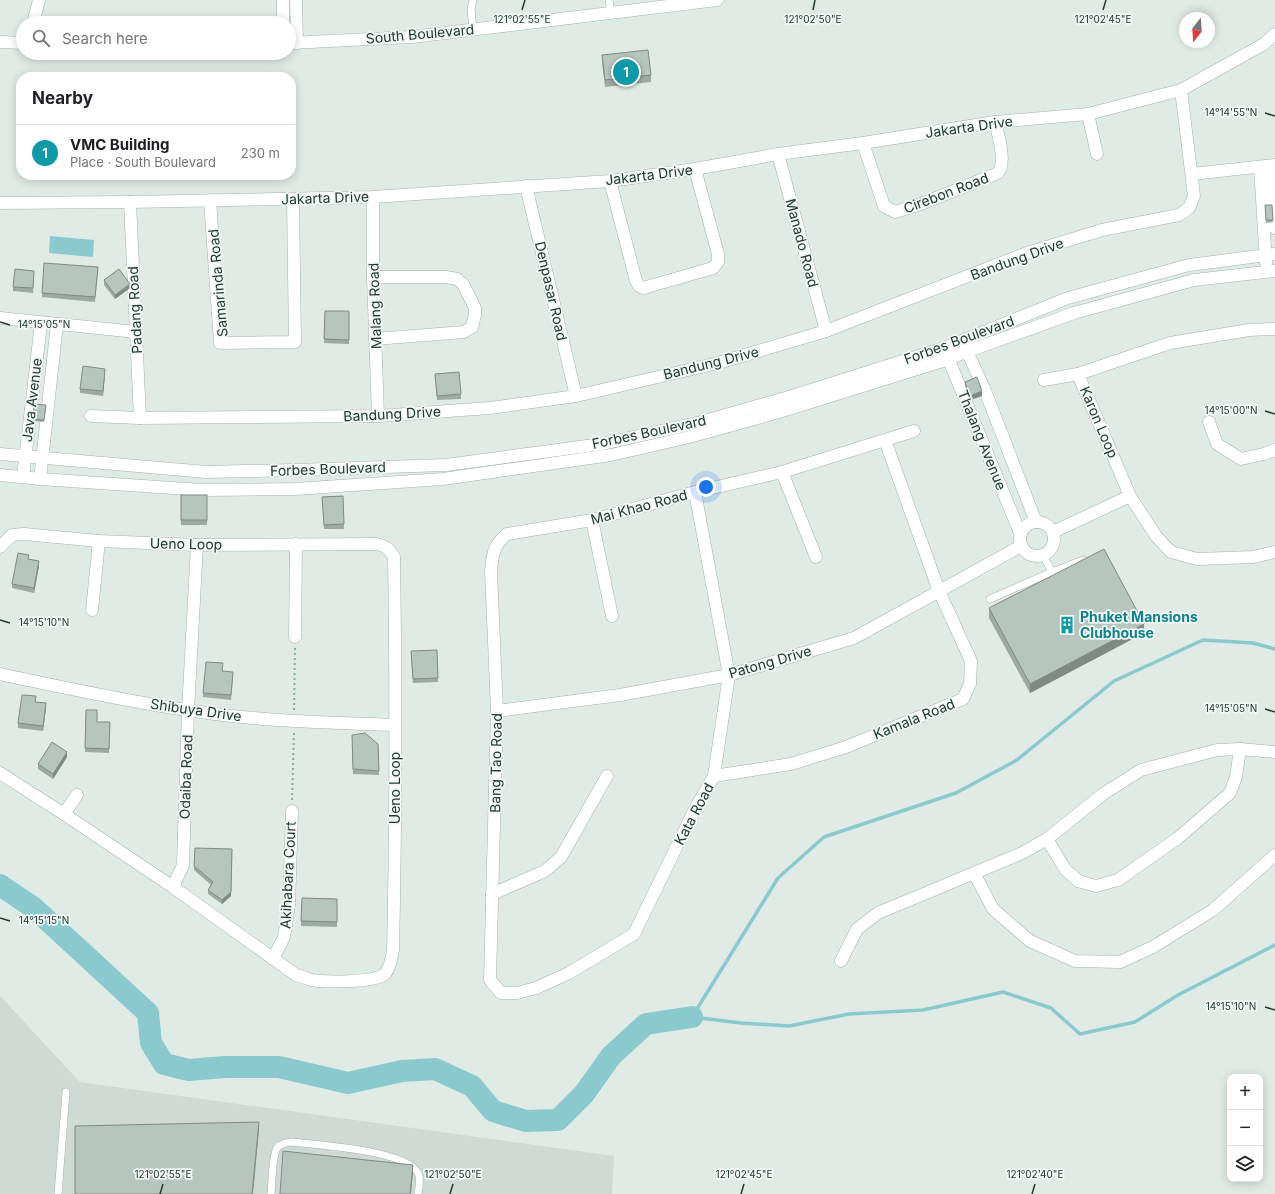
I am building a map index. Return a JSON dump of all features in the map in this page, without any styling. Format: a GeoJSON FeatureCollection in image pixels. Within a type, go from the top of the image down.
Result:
{"type":"FeatureCollection","features":[{"type":"Feature","properties":{"kind":"street"},"geometry":{"type":"LineString","coordinates":[[35,16],[39,0]]}},
{"type":"Feature","properties":{"kind":"street"},"geometry":{"type":"LineString","coordinates":[[283,0],[283,16]]}},
{"type":"Feature","properties":{"kind":"street"},"geometry":{"type":"LineString","coordinates":[[295,16],[296,0]]}},
{"type":"Feature","properties":{"kind":"street","name":"South Boulevard"},"geometry":{"type":"LineString","coordinates":[[296,43],[412,37],[611,13],[654,4],[717,0]]}},
{"type":"Feature","properties":{"kind":"street","name":"Jakarta Drive"},"geometry":{"type":"LineString","coordinates":[[0,203],[373,197],[610,181],[695,169],[778,154],[863,143],[995,122],[1088,114],[1181,90],[1264,44],[1275,34]]}},
{"type":"Feature","properties":{"kind":"street"},"geometry":{"type":"LineString","coordinates":[[0,42],[16,43]]}},
{"type":"Feature","properties":{"kind":"street","name":"Bandung Drive"},"geometry":{"type":"LineString","coordinates":[[91,416],[140,418],[378,416],[490,408],[576,396],[718,363],[826,331],[1027,253],[1102,230],[1179,215],[1189,208],[1194,196],[1181,90]]}},
{"type":"Feature","properties":{"kind":"street"},"geometry":{"type":"LineString","coordinates":[[1088,114],[1097,154]]}},
{"type":"Feature","properties":{"kind":"street","name":"Cirebon Road"},"geometry":{"type":"LineString","coordinates":[[863,143],[884,206],[895,212],[920,204],[998,173],[1002,167],[1000,144],[995,122]]}},
{"type":"Feature","properties":{"kind":"street","name":"Manado Road"},"geometry":{"type":"LineString","coordinates":[[778,154],[826,331]]}},
{"type":"Feature","properties":{"kind":"street"},"geometry":{"type":"LineString","coordinates":[[1192,174],[1269,166]]}},
{"type":"Feature","properties":{"kind":"street"},"geometry":{"type":"LineString","coordinates":[[1269,166],[1275,228]]}},
{"type":"Feature","properties":{"kind":"street"},"geometry":{"type":"LineString","coordinates":[[1269,166],[1271,272]]}},
{"type":"Feature","properties":{"kind":"street"},"geometry":{"type":"LineString","coordinates":[[610,181],[636,281],[642,288],[713,268],[718,262],[718,254],[695,169]]}},
{"type":"Feature","properties":{"kind":"street","name":"Denpasar Road"},"geometry":{"type":"LineString","coordinates":[[526,186],[576,396]]}},
{"type":"Feature","properties":{"kind":"street","name":"Malang Road"},"geometry":{"type":"LineString","coordinates":[[373,197],[373,277],[378,416]]}},
{"type":"Feature","properties":{"kind":"street","name":"Samarinda Road"},"geometry":{"type":"LineString","coordinates":[[210,200],[220,343],[295,342],[293,199]]}},
{"type":"Feature","properties":{"kind":"street","name":"Padang Road"},"geometry":{"type":"LineString","coordinates":[[130,202],[140,418]]}},
{"type":"Feature","properties":{"kind":"street","name":"Forbes Boulevard"},"geometry":{"type":"LineString","coordinates":[[0,474],[40,479],[202,490],[295,489],[443,479],[611,454],[689,438],[779,412],[949,359],[965,346],[1068,298],[1189,265],[1270,255]]}},
{"type":"Feature","properties":{"kind":"street","name":"Forbes Boulevard"},"geometry":{"type":"LineString","coordinates":[[0,454],[206,472],[454,464],[602,444],[701,422],[789,397],[944,348],[965,346],[1074,313],[1194,280],[1271,272]]}},
{"type":"Feature","properties":{"kind":"street"},"geometry":{"type":"LineString","coordinates":[[373,277],[446,277],[457,279],[463,284],[475,308],[472,327],[464,332],[375,339]]}},
{"type":"Feature","properties":{"kind":"street"},"geometry":{"type":"LineString","coordinates":[[0,318],[136,332]]}},
{"type":"Feature","properties":{"kind":"street","name":"Java Avenue"},"geometry":{"type":"LineString","coordinates":[[23,477],[41,323]]}},
{"type":"Feature","properties":{"kind":"street","name":"Java Avenue"},"geometry":{"type":"LineString","coordinates":[[40,479],[57,324]]}},
{"type":"Feature","properties":{"kind":"street","name":"Karon Loop"},"geometry":{"type":"LineString","coordinates":[[1275,329],[1249,330],[1170,343],[1078,374],[1130,496],[1156,536],[1171,552],[1196,559],[1253,557],[1275,552]]}},
{"type":"Feature","properties":{"kind":"street","name":"Thalang Avenue"},"geometry":{"type":"LineString","coordinates":[[965,346],[984,388],[1036,522]]}},
{"type":"Feature","properties":{"kind":"street","name":"Thalang Avenue"},"geometry":{"type":"LineString","coordinates":[[944,348],[1020,533]]}},
{"type":"Feature","properties":{"kind":"street"},"geometry":{"type":"LineString","coordinates":[[1044,380],[1078,374]]}},
{"type":"Feature","properties":{"kind":"street"},"geometry":{"type":"LineString","coordinates":[[1209,422],[1217,444],[1241,459],[1275,450]]}},
{"type":"Feature","properties":{"kind":"street","name":"Mai Khao Road"},"geometry":{"type":"LineString","coordinates":[[507,534],[592,520],[695,492],[782,472],[914,431]]}},
{"type":"Feature","properties":{"kind":"street","name":"Kamala Road"},"geometry":{"type":"LineString","coordinates":[[714,776],[791,764],[846,747],[963,699],[970,684],[971,661],[938,591],[886,440]]}},
{"type":"Feature","properties":{"kind":"street"},"geometry":{"type":"LineString","coordinates":[[782,472],[816,557]]}},
{"type":"Feature","properties":{"kind":"street","name":"Kata Road"},"geometry":{"type":"LineString","coordinates":[[501,994],[518,993],[536,988],[569,973],[634,934],[696,807],[714,776],[729,674],[695,492]]}},
{"type":"Feature","properties":{"kind":"street"},"geometry":{"type":"LineString","coordinates":[[1053,532],[1130,496]]}},
{"type":"Feature","properties":{"kind":"street"},"geometry":{"type":"LineString","coordinates":[[592,520],[612,616]]}},
{"type":"Feature","properties":{"kind":"street"},"geometry":{"type":"LineString","coordinates":[[1036,522],[1046,524],[1053,532],[1054,537],[1052,548],[1043,556],[1033,556],[1023,551],[1019,542],[1020,533],[1026,525],[1036,522]]}},
{"type":"Feature","properties":{"kind":"street","name":"Ueno Loop"},"geometry":{"type":"LineString","coordinates":[[0,774],[64,814],[173,887],[296,975],[311,980],[327,981],[348,981],[374,978],[385,974],[391,962],[393,950],[395,867],[395,725],[394,557],[390,550],[383,545],[377,544],[197,545],[99,541],[24,534],[12,535],[1,544]]}},
{"type":"Feature","properties":{"kind":"street","name":"Bang Tao Road"},"geometry":{"type":"LineString","coordinates":[[501,994],[490,980],[497,711],[491,571],[492,554],[498,542],[507,534]]}},
{"type":"Feature","properties":{"kind":"street"},"geometry":{"type":"LineString","coordinates":[[92,610],[99,541]]}},
{"type":"Feature","properties":{"kind":"street"},"geometry":{"type":"LineString","coordinates":[[295,637],[296,544]]}},
{"type":"Feature","properties":{"kind":"street","name":"Odaiba Road"},"geometry":{"type":"LineString","coordinates":[[173,887],[183,865],[188,711],[197,545]]}},
{"type":"Feature","properties":{"kind":"street","name":"Patong Drive"},"geometry":{"type":"LineString","coordinates":[[497,711],[620,695],[729,674],[854,638],[1021,546]]}},
{"type":"Feature","properties":{"kind":"street","name":"Shibuya Drive"},"geometry":{"type":"LineString","coordinates":[[0,674],[188,711],[294,722],[395,725]]}},
{"type":"Feature","properties":{"kind":"street"},"geometry":{"type":"LineString","coordinates":[[841,961],[857,929],[878,913],[1022,853],[1047,839],[1103,794],[1141,770],[1217,750],[1240,749],[1275,752]]}},
{"type":"Feature","properties":{"kind":"street"},"geometry":{"type":"LineString","coordinates":[[1047,839],[1065,869],[1078,881],[1096,886],[1118,880],[1178,838],[1230,793],[1236,777],[1240,749]]}},
{"type":"Feature","properties":{"kind":"street"},"geometry":{"type":"LineString","coordinates":[[492,894],[546,871],[561,857],[607,776]]}},
{"type":"Feature","properties":{"kind":"street"},"geometry":{"type":"LineString","coordinates":[[64,814],[77,794]]}},
{"type":"Feature","properties":{"kind":"street","name":"Akihabara Court"},"geometry":{"type":"LineString","coordinates":[[273,960],[284,937],[289,905],[292,812]]}},
{"type":"Feature","properties":{"kind":"street"},"geometry":{"type":"LineString","coordinates":[[974,873],[993,909],[1030,941],[1075,961],[1120,962],[1153,947],[1213,910],[1275,855]]}},
{"type":"Feature","properties":{"kind":"lane"},"geometry":{"type":"LineString","coordinates":[[473,0],[471,10],[473,29]]}},
{"type":"Feature","properties":{"kind":"lane"},"geometry":{"type":"LineString","coordinates":[[609,0],[611,13]]}},
{"type":"Feature","properties":{"kind":"lane"},"geometry":{"type":"LineString","coordinates":[[1043,556],[1052,572]]}},
{"type":"Feature","properties":{"kind":"lane"},"geometry":{"type":"LineString","coordinates":[[990,599],[1052,572],[1086,560]]}},
{"type":"Feature","properties":{"kind":"lane"},"geometry":{"type":"LineString","coordinates":[[58,1194],[66,1092]]}},
{"type":"Feature","properties":{"kind":"lane"},"geometry":{"type":"LineString","coordinates":[[271,1194],[277,1149],[284,1143],[292,1142],[382,1154],[406,1163],[414,1168],[418,1174],[420,1180],[418,1194]]}},
{"type":"Feature","properties":{"kind":"shaded area"},"geometry":{"type":"Polygon","coordinates":[[[0,996],[80,1082],[614,1156],[612,1194],[0,1194],[0,996]]]}},
{"type":"Feature","properties":{"kind":"water"},"geometry":{"type":"Polygon","coordinates":[[[50,236],[94,240],[93,257],[49,253],[50,236]]]}},
{"type":"Feature","properties":{"kind":"building"},"geometry":{"type":"Polygon","coordinates":[[[648,50],[651,75],[605,80],[602,55],[648,50]]]}},
{"type":"Feature","properties":{"kind":"building"},"geometry":{"type":"Polygon","coordinates":[[[1265,205],[1272,205],[1273,220],[1266,220],[1265,205]]]}},
{"type":"Feature","properties":{"kind":"building"},"geometry":{"type":"Polygon","coordinates":[[[44,263],[98,267],[95,297],[42,293],[44,263]]]}},
{"type":"Feature","properties":{"kind":"building"},"geometry":{"type":"Polygon","coordinates":[[[15,269],[34,271],[33,288],[13,287],[15,269]]]}},
{"type":"Feature","properties":{"kind":"building"},"geometry":{"type":"Polygon","coordinates":[[[119,269],[130,284],[115,295],[104,280],[119,269]]]}},
{"type":"Feature","properties":{"kind":"building"},"geometry":{"type":"Polygon","coordinates":[[[325,311],[349,311],[349,340],[324,339],[325,311]]]}},
{"type":"Feature","properties":{"kind":"building"},"geometry":{"type":"Polygon","coordinates":[[[83,366],[105,369],[103,391],[80,389],[83,366]]]}},
{"type":"Feature","properties":{"kind":"building"},"geometry":{"type":"Polygon","coordinates":[[[459,372],[461,394],[437,396],[435,374],[459,372]]]}},
{"type":"Feature","properties":{"kind":"building"},"geometry":{"type":"Polygon","coordinates":[[[977,377],[982,391],[970,396],[965,382],[977,377]]]}},
{"type":"Feature","properties":{"kind":"building"},"geometry":{"type":"Polygon","coordinates":[[[34,404],[46,405],[44,420],[33,419],[34,404]]]}},
{"type":"Feature","properties":{"kind":"building"},"geometry":{"type":"Polygon","coordinates":[[[181,495],[207,495],[207,520],[181,520],[181,495]]]}},
{"type":"Feature","properties":{"kind":"building"},"geometry":{"type":"Polygon","coordinates":[[[343,496],[344,524],[324,525],[322,497],[343,496]]]}},
{"type":"Feature","properties":{"kind":"building","name":"Phuket Mansions Clubhouse"},"geometry":{"type":"Polygon","coordinates":[[[1104,549],[1144,624],[1030,684],[989,608],[1104,549]]]}},
{"type":"Feature","properties":{"kind":"building"},"geometry":{"type":"Polygon","coordinates":[[[18,553],[29,555],[28,559],[39,561],[34,588],[12,584],[18,553]]]}},
{"type":"Feature","properties":{"kind":"building"},"geometry":{"type":"Polygon","coordinates":[[[437,650],[438,678],[413,679],[411,651],[437,650]]]}},
{"type":"Feature","properties":{"kind":"building"},"geometry":{"type":"Polygon","coordinates":[[[206,662],[223,663],[222,671],[233,672],[231,695],[203,693],[206,662]]]}},
{"type":"Feature","properties":{"kind":"building"},"geometry":{"type":"Polygon","coordinates":[[[22,695],[36,696],[35,702],[46,703],[43,726],[18,723],[22,695]]]}},
{"type":"Feature","properties":{"kind":"building"},"geometry":{"type":"Polygon","coordinates":[[[86,710],[97,710],[97,722],[110,722],[109,749],[85,748],[86,710]]]}},
{"type":"Feature","properties":{"kind":"building"},"geometry":{"type":"Polygon","coordinates":[[[365,733],[378,744],[379,771],[353,769],[352,735],[365,733]]]}},
{"type":"Feature","properties":{"kind":"building"},"geometry":{"type":"Polygon","coordinates":[[[52,742],[67,752],[53,774],[38,764],[52,742]]]}},
{"type":"Feature","properties":{"kind":"building"},"geometry":{"type":"Polygon","coordinates":[[[195,848],[232,849],[231,892],[222,900],[208,890],[213,882],[194,866],[195,848]]]}},
{"type":"Feature","properties":{"kind":"building"},"geometry":{"type":"Polygon","coordinates":[[[302,898],[337,899],[337,922],[301,921],[302,898]]]}},
{"type":"Feature","properties":{"kind":"building"},"geometry":{"type":"Polygon","coordinates":[[[259,1122],[252,1194],[75,1194],[75,1126],[259,1122]]]}},
{"type":"Feature","properties":{"kind":"building"},"geometry":{"type":"Polygon","coordinates":[[[283,1151],[413,1165],[410,1194],[280,1194],[283,1151]]]}},
{"type":"Feature","properties":{"kind":"waterway"},"geometry":{"type":"LineString","coordinates":[[1275,649],[1253,643],[1203,640],[1114,681],[1017,760],[956,793],[824,837],[778,878],[692,1017],[741,1023],[789,1026],[849,1014],[923,1010],[1003,992],[1051,1008],[1080,1034],[1135,1022],[1178,995],[1275,945]]}},
{"type":"Feature","properties":{"kind":"waterway"},"geometry":{"type":"LineString","coordinates":[[0,885],[34,908],[148,1013],[151,1043],[164,1064],[189,1070],[225,1067],[279,1067],[348,1083],[402,1071],[435,1069],[472,1086],[493,1111],[526,1121],[558,1120],[584,1094],[611,1056],[646,1024],[692,1017]]}},
{"type":"Feature","properties":{"kind":"place","name":"VMC Building"},"geometry":{"type":"Point","coordinates":[626,72]}},
{"type":"Feature","properties":{"kind":"place","name":"Phuket Mansions Clubhouse"},"geometry":{"type":"Point","coordinates":[1067,625]}}]}
